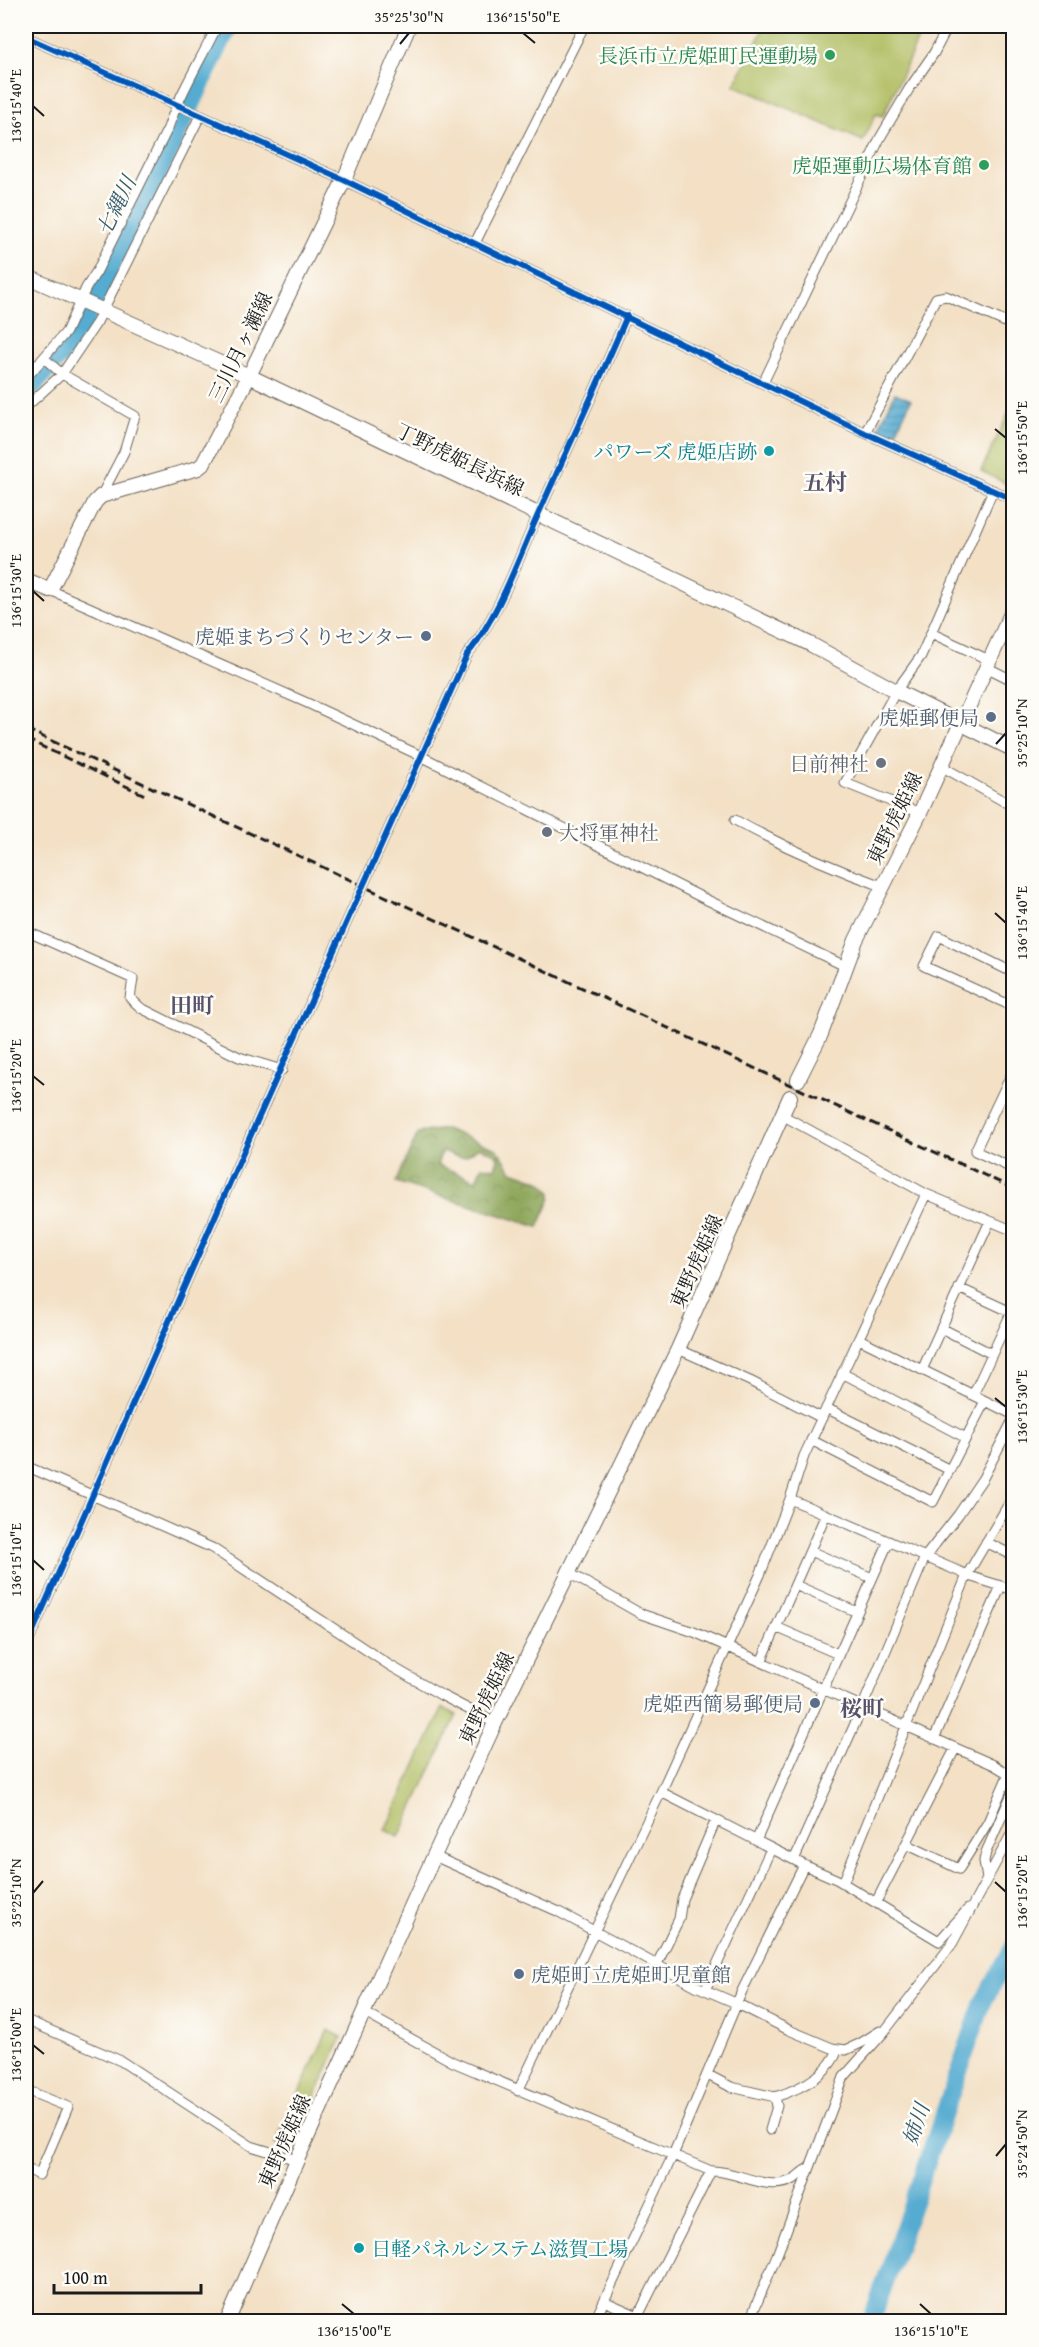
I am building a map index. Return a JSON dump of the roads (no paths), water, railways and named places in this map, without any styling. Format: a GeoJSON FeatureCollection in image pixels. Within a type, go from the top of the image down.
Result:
{"type":"FeatureCollection","features":[{"type":"Feature","properties":{"kind":"main road","name":"三川月ヶ瀬線"},"geometry":{"type":"LineString","coordinates":[[101,496],[198,468],[203,464],[249,376],[344,180],[409,26]]}},
{"type":"Feature","properties":{"kind":"main road","name":"丁野虎姫長浜線"},"geometry":{"type":"LineString","coordinates":[[26,276],[249,376],[810,644],[896,691],[1014,750]]}},
{"type":"Feature","properties":{"kind":"main road"},"geometry":{"type":"LineString","coordinates":[[26,580],[50,590],[95,502],[101,496]]}},
{"type":"Feature","properties":{"kind":"main road","name":"東野虎姫線"},"geometry":{"type":"LineString","coordinates":[[798,1080],[820,1034],[856,940],[920,813],[1014,607]]}},
{"type":"Feature","properties":{"kind":"main road","name":"東野虎姫線"},"geometry":{"type":"LineString","coordinates":[[227,2322],[363,2012],[495,1723],[678,1349],[790,1097]]}},
{"type":"Feature","properties":{"kind":"street"},"geometry":{"type":"LineString","coordinates":[[26,378],[66,332],[168,128],[175,105],[218,26]]}},
{"type":"Feature","properties":{"kind":"street"},"geometry":{"type":"LineString","coordinates":[[475,243],[584,26]]}},
{"type":"Feature","properties":{"kind":"street"},"geometry":{"type":"LineString","coordinates":[[763,384],[880,138],[899,112],[909,89],[929,69],[948,26]]}},
{"type":"Feature","properties":{"kind":"street"},"geometry":{"type":"LineString","coordinates":[[26,37],[344,180],[865,433],[1014,500]]}},
{"type":"Feature","properties":{"kind":"street"},"geometry":{"type":"LineString","coordinates":[[26,407],[62,374],[101,311],[200,116]]}},
{"type":"Feature","properties":{"kind":"street"},"geometry":{"type":"LineString","coordinates":[[865,433],[936,298],[946,296],[1014,326]]}},
{"type":"Feature","properties":{"kind":"street"},"geometry":{"type":"LineString","coordinates":[[26,1647],[282,1070],[324,970],[467,655],[482,635],[494,613],[587,411],[627,316]]}},
{"type":"Feature","properties":{"kind":"street"},"geometry":{"type":"LineString","coordinates":[[44,358],[62,374],[135,417],[124,452],[101,496]]}},
{"type":"Feature","properties":{"kind":"street"},"geometry":{"type":"LineString","coordinates":[[920,813],[845,783],[896,691],[921,656],[993,490]]}},
{"type":"Feature","properties":{"kind":"street"},"geometry":{"type":"LineString","coordinates":[[50,590],[305,702],[421,756],[846,967]]}},
{"type":"Feature","properties":{"kind":"street"},"geometry":{"type":"LineString","coordinates":[[931,633],[1014,681]]}},
{"type":"Feature","properties":{"kind":"street"},"geometry":{"type":"LineString","coordinates":[[941,766],[1014,807]]}},
{"type":"Feature","properties":{"kind":"street"},"geometry":{"type":"LineString","coordinates":[[735,820],[785,846],[882,886]]}},
{"type":"Feature","properties":{"kind":"street"},"geometry":{"type":"LineString","coordinates":[[26,931],[133,979],[130,998],[141,1008],[239,1057],[282,1070]]}},
{"type":"Feature","properties":{"kind":"street"},"geometry":{"type":"LineString","coordinates":[[1014,973],[939,936],[924,966],[1014,1006]]}},
{"type":"Feature","properties":{"kind":"street"},"geometry":{"type":"LineString","coordinates":[[1014,1069],[975,1151],[1014,1169]]}},
{"type":"Feature","properties":{"kind":"street"},"geometry":{"type":"LineString","coordinates":[[782,1115],[926,1194],[1014,1231]]}},
{"type":"Feature","properties":{"kind":"street"},"geometry":{"type":"LineString","coordinates":[[518,2091],[661,1792],[725,1646],[760,1575],[811,1440],[926,1194]]}},
{"type":"Feature","properties":{"kind":"street"},"geometry":{"type":"LineString","coordinates":[[922,1370],[990,1221]]}},
{"type":"Feature","properties":{"kind":"street"},"geometry":{"type":"LineString","coordinates":[[959,1288],[1012,1310],[973,1395]]}},
{"type":"Feature","properties":{"kind":"street"},"geometry":{"type":"LineString","coordinates":[[941,1328],[992,1354]]}},
{"type":"Feature","properties":{"kind":"street"},"geometry":{"type":"LineString","coordinates":[[794,1860],[926,1557],[983,1478],[1014,1417],[859,1339]]}},
{"type":"Feature","properties":{"kind":"street"},"geometry":{"type":"LineString","coordinates":[[678,1349],[750,1381],[822,1418]]}},
{"type":"Feature","properties":{"kind":"street"},"geometry":{"type":"LineString","coordinates":[[842,1373],[966,1438]]}},
{"type":"Feature","properties":{"kind":"street"},"geometry":{"type":"LineString","coordinates":[[811,1440],[933,1502],[985,1401]]}},
{"type":"Feature","properties":{"kind":"street"},"geometry":{"type":"LineString","coordinates":[[826,1407],[950,1470]]}},
{"type":"Feature","properties":{"kind":"street"},"geometry":{"type":"LineString","coordinates":[[26,1466],[212,1548],[389,1665],[495,1723]]}},
{"type":"Feature","properties":{"kind":"street"},"geometry":{"type":"LineString","coordinates":[[843,1883],[967,1575],[1011,1506],[1014,1496]]}},
{"type":"Feature","properties":{"kind":"street"},"geometry":{"type":"LineString","coordinates":[[790,1499],[967,1575],[1014,1590]]}},
{"type":"Feature","properties":{"kind":"street"},"geometry":{"type":"LineString","coordinates":[[761,1662],[826,1514]]}},
{"type":"Feature","properties":{"kind":"street"},"geometry":{"type":"LineString","coordinates":[[756,1841],[889,1541]]}},
{"type":"Feature","properties":{"kind":"street"},"geometry":{"type":"LineString","coordinates":[[986,1542],[1014,1556]]}},
{"type":"Feature","properties":{"kind":"street"},"geometry":{"type":"LineString","coordinates":[[810,1551],[872,1578]]}},
{"type":"Feature","properties":{"kind":"street"},"geometry":{"type":"LineString","coordinates":[[569,1573],[641,1614],[725,1646],[1012,1774],[988,1822],[959,1869],[906,1844]]}},
{"type":"Feature","properties":{"kind":"street"},"geometry":{"type":"LineString","coordinates":[[795,1585],[857,1612]]}},
{"type":"Feature","properties":{"kind":"street"},"geometry":{"type":"LineString","coordinates":[[934,1739],[1001,1586]]}},
{"type":"Feature","properties":{"kind":"street"},"geometry":{"type":"LineString","coordinates":[[776,1627],[838,1654]]}},
{"type":"Feature","properties":{"kind":"street"},"geometry":{"type":"LineString","coordinates":[[876,1902],[955,1749]]}},
{"type":"Feature","properties":{"kind":"street"},"geometry":{"type":"LineString","coordinates":[[987,1879],[984,1861],[986,1852],[1014,1789]]}},
{"type":"Feature","properties":{"kind":"street"},"geometry":{"type":"LineString","coordinates":[[661,1792],[715,1822],[843,1883],[939,1941],[974,1903]]}},
{"type":"Feature","properties":{"kind":"street"},"geometry":{"type":"LineString","coordinates":[[657,1964],[679,1919],[682,1899],[715,1822]]}},
{"type":"Feature","properties":{"kind":"street"},"geometry":{"type":"LineString","coordinates":[[749,2322],[777,2255],[844,2077],[888,2026],[952,1944],[1014,1829]]}},
{"type":"Feature","properties":{"kind":"street"},"geometry":{"type":"LineString","coordinates":[[705,1990],[771,1849]]}},
{"type":"Feature","properties":{"kind":"street"},"geometry":{"type":"LineString","coordinates":[[434,1856],[596,1930],[705,1990],[796,2033],[838,2049],[846,2050],[888,2026]]}},
{"type":"Feature","properties":{"kind":"street"},"geometry":{"type":"LineString","coordinates":[[594,2322],[673,2155],[738,2004],[804,1865]]}},
{"type":"Feature","properties":{"kind":"street"},"geometry":{"type":"LineString","coordinates":[[363,2012],[453,2062],[711,2171],[718,2170],[757,2182],[774,2183],[792,2180],[809,2168]]}},
{"type":"Feature","properties":{"kind":"street"},"geometry":{"type":"LineString","coordinates":[[26,2020],[121,2061],[251,2146],[297,2160]]}},
{"type":"Feature","properties":{"kind":"street"},"geometry":{"type":"LineString","coordinates":[[708,2075],[732,2087],[775,2097],[809,2083],[834,2060],[838,2049]]}},
{"type":"Feature","properties":{"kind":"street"},"geometry":{"type":"LineString","coordinates":[[26,2090],[68,2107],[39,2175],[26,2168]]}},
{"type":"Feature","properties":{"kind":"street"},"geometry":{"type":"LineString","coordinates":[[770,2130],[777,2106],[775,2097]]}},
{"type":"Feature","properties":{"kind":"street"},"geometry":{"type":"LineString","coordinates":[[604,2301],[638,2316],[711,2171]]}},
{"type":"Feature","properties":{"kind":"water"},"geometry":{"type":"Polygon","coordinates":[[[895,393],[911,400],[894,436],[878,429],[895,393]]]}},
{"type":"Feature","properties":{"kind":"waterway","name":"七縄川"},"geometry":{"type":"LineString","coordinates":[[26,394],[67,349],[82,328],[158,176],[229,26]]}},
{"type":"Feature","properties":{"kind":"waterway","name":"姉川"},"geometry":{"type":"LineString","coordinates":[[871,2322],[983,2002],[1014,1946]]}},
{"type":"Feature","properties":{"kind":"railway"},"geometry":{"type":"LineString","coordinates":[[26,729],[1014,1189]]}},
{"type":"Feature","properties":{"kind":"railway"},"geometry":{"type":"LineString","coordinates":[[26,739],[145,795]]}},
{"type":"Feature","properties":{"kind":"place","name":"長浜市立虎姫町民運動場"},"geometry":{"type":"Point","coordinates":[830,55]}},
{"type":"Feature","properties":{"kind":"place","name":"虎姫運動広場体育館"},"geometry":{"type":"Point","coordinates":[984,165]}},
{"type":"Feature","properties":{"kind":"place","name":"パワーズ 虎姫店跡"},"geometry":{"type":"Point","coordinates":[769,451]}},
{"type":"Feature","properties":{"kind":"place","name":"虎姫まちづくりセンター"},"geometry":{"type":"Point","coordinates":[426,636]}},
{"type":"Feature","properties":{"kind":"place","name":"虎姫郵便局"},"geometry":{"type":"Point","coordinates":[991,717]}},
{"type":"Feature","properties":{"kind":"place","name":"日前神社"},"geometry":{"type":"Point","coordinates":[881,763]}},
{"type":"Feature","properties":{"kind":"place","name":"大将軍神社"},"geometry":{"type":"Point","coordinates":[547,832]}},
{"type":"Feature","properties":{"kind":"place","name":"虎姫西簡易郵便局"},"geometry":{"type":"Point","coordinates":[815,1703]}},
{"type":"Feature","properties":{"kind":"place","name":"虎姫町立虎姫町児童館"},"geometry":{"type":"Point","coordinates":[519,1974]}},
{"type":"Feature","properties":{"kind":"place","name":"日軽パネルシステム滋賀工場"},"geometry":{"type":"Point","coordinates":[359,2248]}},
{"type":"Feature","properties":{"kind":"district","name":"五村"},"geometry":{"type":"Point","coordinates":[825,482]}},
{"type":"Feature","properties":{"kind":"district","name":"田町"},"geometry":{"type":"Point","coordinates":[192,1005]}},
{"type":"Feature","properties":{"kind":"district","name":"桜町"},"geometry":{"type":"Point","coordinates":[862,1708]}}]}
